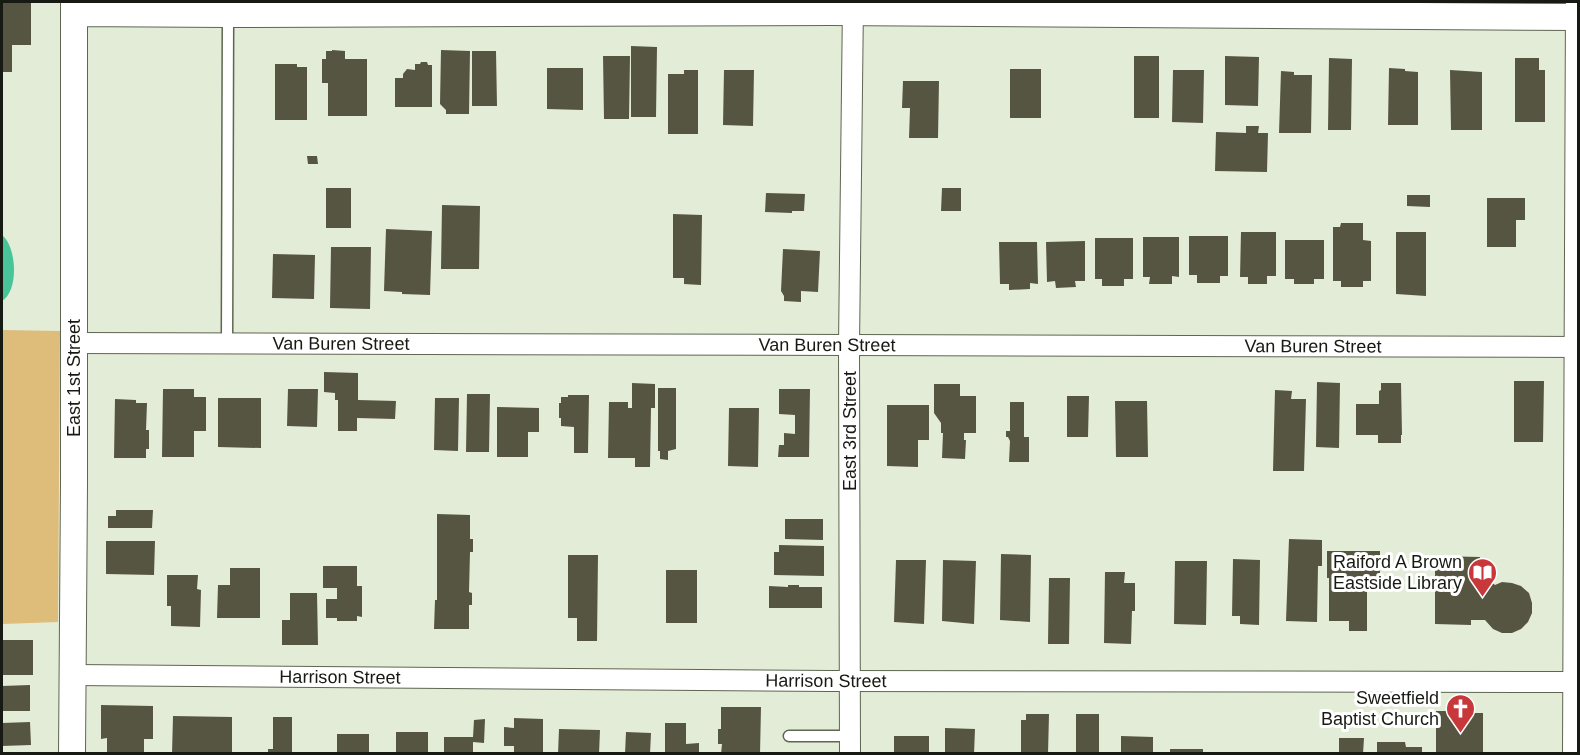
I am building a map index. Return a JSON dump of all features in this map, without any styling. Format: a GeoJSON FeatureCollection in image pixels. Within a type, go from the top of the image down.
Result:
{"type":"FeatureCollection","features":[{"type":"Feature","properties":{"kind":"street"},"geometry":{"type":"LineString","coordinates":[[74,8],[228,14],[853,7],[1577,12],[1576,682],[1573,753]]}},
{"type":"Feature","properties":{"kind":"street","name":"East 3rd Street"},"geometry":{"type":"LineString","coordinates":[[850,745],[849,345],[853,7]]}},
{"type":"Feature","properties":{"kind":"street","name":"East 1st Street"},"geometry":{"type":"LineString","coordinates":[[72,753],[74,8]]}},
{"type":"Feature","properties":{"kind":"street","name":"Van Buren Street"},"geometry":{"type":"LineString","coordinates":[[74,343],[1576,347]]}},
{"type":"Feature","properties":{"kind":"street","name":"Harrison Street"},"geometry":{"type":"LineString","coordinates":[[73,675],[850,681],[1576,682]]}},
{"type":"Feature","properties":{"kind":"lane"},"geometry":{"type":"LineString","coordinates":[[227,344],[228,14]]}},
{"type":"Feature","properties":{"kind":"lane"},"geometry":{"type":"LineString","coordinates":[[789,736],[850,745]]}},
{"type":"Feature","properties":{"kind":"shaded area"},"geometry":{"type":"Polygon","coordinates":[[[2,235],[11,249],[14,269],[11,288],[2,301],[2,235]]]}},
{"type":"Feature","properties":{"kind":"shaded area"},"geometry":{"type":"Polygon","coordinates":[[[2,330],[60,331],[58,622],[2,624],[2,330]]]}},
{"type":"Feature","properties":{"kind":"building"},"geometry":{"type":"Polygon","coordinates":[[[2,2],[31,2],[31,45],[12,45],[12,72],[2,72],[2,2]]]}},
{"type":"Feature","properties":{"kind":"building"},"geometry":{"type":"Polygon","coordinates":[[[631,46],[657,47],[656,117],[631,117],[631,46]]]}},
{"type":"Feature","properties":{"kind":"building"},"geometry":{"type":"Polygon","coordinates":[[[441,50],[470,51],[469,114],[446,114],[446,110],[440,104],[441,50]]]}},
{"type":"Feature","properties":{"kind":"building"},"geometry":{"type":"Polygon","coordinates":[[[326,51],[345,51],[345,59],[367,59],[367,116],[328,116],[328,83],[322,83],[322,59],[326,59],[326,51]]]}},
{"type":"Feature","properties":{"kind":"building"},"geometry":{"type":"Polygon","coordinates":[[[472,51],[496,51],[497,106],[472,106],[472,51]]]}},
{"type":"Feature","properties":{"kind":"building"},"geometry":{"type":"Polygon","coordinates":[[[603,56],[630,56],[629,119],[604,119],[603,56]]]}},
{"type":"Feature","properties":{"kind":"building"},"geometry":{"type":"Polygon","coordinates":[[[1134,56],[1159,56],[1159,118],[1134,118],[1134,56]]]}},
{"type":"Feature","properties":{"kind":"building"},"geometry":{"type":"Polygon","coordinates":[[[1225,56],[1259,57],[1258,106],[1225,105],[1225,56]]]}},
{"type":"Feature","properties":{"kind":"building"},"geometry":{"type":"Polygon","coordinates":[[[1329,58],[1352,59],[1351,130],[1328,130],[1329,58]]]}},
{"type":"Feature","properties":{"kind":"building"},"geometry":{"type":"Polygon","coordinates":[[[1515,58],[1539,58],[1539,70],[1545,70],[1545,122],[1515,122],[1515,58]]]}},
{"type":"Feature","properties":{"kind":"building"},"geometry":{"type":"Polygon","coordinates":[[[421,62],[432,65],[432,107],[395,107],[395,78],[403,78],[407,69],[415,70],[415,64],[421,62]]]}},
{"type":"Feature","properties":{"kind":"building"},"geometry":{"type":"Polygon","coordinates":[[[275,64],[297,64],[297,67],[307,67],[307,120],[275,120],[275,64]]]}},
{"type":"Feature","properties":{"kind":"building"},"geometry":{"type":"Polygon","coordinates":[[[547,68],[583,68],[583,110],[547,109],[547,68]]]}},
{"type":"Feature","properties":{"kind":"building"},"geometry":{"type":"Polygon","coordinates":[[[1389,68],[1418,72],[1418,125],[1388,125],[1389,68]]]}},
{"type":"Feature","properties":{"kind":"building"},"geometry":{"type":"Polygon","coordinates":[[[1010,69],[1041,69],[1041,118],[1010,118],[1010,69]]]}},
{"type":"Feature","properties":{"kind":"building"},"geometry":{"type":"Polygon","coordinates":[[[684,70],[698,70],[698,134],[668,134],[668,74],[684,74],[684,70]]]}},
{"type":"Feature","properties":{"kind":"building"},"geometry":{"type":"Polygon","coordinates":[[[724,70],[754,70],[753,126],[723,125],[724,70]]]}},
{"type":"Feature","properties":{"kind":"building"},"geometry":{"type":"Polygon","coordinates":[[[1173,70],[1204,70],[1203,123],[1172,122],[1173,70]]]}},
{"type":"Feature","properties":{"kind":"building"},"geometry":{"type":"Polygon","coordinates":[[[1450,70],[1482,72],[1482,130],[1451,130],[1450,70]]]}},
{"type":"Feature","properties":{"kind":"building"},"geometry":{"type":"Polygon","coordinates":[[[1281,71],[1294,72],[1294,75],[1312,75],[1311,133],[1279,133],[1281,71]]]}},
{"type":"Feature","properties":{"kind":"building"},"geometry":{"type":"Polygon","coordinates":[[[903,81],[939,81],[938,138],[909,138],[910,108],[902,108],[903,81]]]}},
{"type":"Feature","properties":{"kind":"building"},"geometry":{"type":"Polygon","coordinates":[[[1246,126],[1259,126],[1258,133],[1268,133],[1267,172],[1215,171],[1216,132],[1246,133],[1246,126]]]}},
{"type":"Feature","properties":{"kind":"building"},"geometry":{"type":"Polygon","coordinates":[[[307,156],[317,156],[318,164],[308,164],[307,156]]]}},
{"type":"Feature","properties":{"kind":"building"},"geometry":{"type":"Polygon","coordinates":[[[326,188],[351,188],[351,228],[326,228],[326,188]]]}},
{"type":"Feature","properties":{"kind":"building"},"geometry":{"type":"Polygon","coordinates":[[[942,188],[961,188],[961,211],[941,211],[942,188]]]}},
{"type":"Feature","properties":{"kind":"building"},"geometry":{"type":"Polygon","coordinates":[[[766,193],[805,194],[804,211],[765,212],[766,193]]]}},
{"type":"Feature","properties":{"kind":"building"},"geometry":{"type":"Polygon","coordinates":[[[1407,195],[1430,195],[1430,207],[1407,206],[1407,195]]]}},
{"type":"Feature","properties":{"kind":"building"},"geometry":{"type":"Polygon","coordinates":[[[1487,198],[1525,198],[1525,220],[1516,220],[1516,247],[1487,247],[1487,198]]]}},
{"type":"Feature","properties":{"kind":"building"},"geometry":{"type":"Polygon","coordinates":[[[442,205],[480,206],[479,269],[441,269],[442,205]]]}},
{"type":"Feature","properties":{"kind":"building"},"geometry":{"type":"Polygon","coordinates":[[[673,214],[702,215],[701,285],[684,284],[684,278],[673,278],[673,214]]]}},
{"type":"Feature","properties":{"kind":"building"},"geometry":{"type":"Polygon","coordinates":[[[1341,223],[1363,223],[1363,240],[1371,241],[1371,281],[1363,281],[1363,287],[1341,287],[1341,281],[1333,281],[1333,227],[1340,227],[1341,223]]]}},
{"type":"Feature","properties":{"kind":"building"},"geometry":{"type":"Polygon","coordinates":[[[386,229],[432,231],[430,295],[384,291],[386,229]]]}},
{"type":"Feature","properties":{"kind":"building"},"geometry":{"type":"Polygon","coordinates":[[[1241,232],[1276,232],[1276,276],[1267,276],[1267,284],[1248,284],[1248,277],[1240,277],[1241,232]]]}},
{"type":"Feature","properties":{"kind":"building"},"geometry":{"type":"Polygon","coordinates":[[[1396,232],[1426,232],[1426,296],[1396,294],[1396,232]]]}},
{"type":"Feature","properties":{"kind":"building"},"geometry":{"type":"Polygon","coordinates":[[[1189,236],[1228,236],[1228,276],[1220,276],[1220,283],[1197,283],[1197,275],[1189,275],[1189,236]]]}},
{"type":"Feature","properties":{"kind":"building"},"geometry":{"type":"Polygon","coordinates":[[[1143,237],[1179,237],[1179,277],[1172,276],[1172,284],[1149,284],[1150,277],[1143,277],[1143,237]]]}},
{"type":"Feature","properties":{"kind":"building"},"geometry":{"type":"Polygon","coordinates":[[[1095,238],[1133,238],[1133,279],[1124,279],[1124,286],[1102,286],[1102,279],[1095,279],[1095,238]]]}},
{"type":"Feature","properties":{"kind":"building"},"geometry":{"type":"Polygon","coordinates":[[[1285,240],[1324,240],[1324,279],[1314,279],[1314,284],[1294,284],[1294,279],[1285,279],[1285,240]]]}},
{"type":"Feature","properties":{"kind":"building"},"geometry":{"type":"Polygon","coordinates":[[[1085,241],[1085,281],[1075,281],[1076,287],[1056,288],[1055,281],[1047,282],[1046,242],[1085,241]]]}},
{"type":"Feature","properties":{"kind":"building"},"geometry":{"type":"Polygon","coordinates":[[[999,242],[1037,242],[1038,284],[1030,283],[1030,289],[1009,290],[1009,284],[1000,284],[999,242]]]}},
{"type":"Feature","properties":{"kind":"building"},"geometry":{"type":"Polygon","coordinates":[[[331,247],[371,247],[370,309],[330,308],[331,247]]]}},
{"type":"Feature","properties":{"kind":"building"},"geometry":{"type":"Polygon","coordinates":[[[783,249],[820,251],[818,292],[801,291],[801,302],[784,301],[781,291],[783,249]]]}},
{"type":"Feature","properties":{"kind":"building"},"geometry":{"type":"Polygon","coordinates":[[[273,254],[315,255],[314,299],[272,298],[273,254]]]}},
{"type":"Feature","properties":{"kind":"building"},"geometry":{"type":"Polygon","coordinates":[[[324,372],[358,373],[358,400],[396,401],[395,419],[357,418],[357,431],[338,431],[338,400],[335,400],[335,393],[324,392],[324,372]]]}},
{"type":"Feature","properties":{"kind":"building"},"geometry":{"type":"Polygon","coordinates":[[[1514,381],[1544,381],[1543,442],[1514,442],[1514,381]]]}},
{"type":"Feature","properties":{"kind":"building"},"geometry":{"type":"Polygon","coordinates":[[[1317,382],[1340,383],[1339,448],[1316,447],[1317,382]]]}},
{"type":"Feature","properties":{"kind":"building"},"geometry":{"type":"Polygon","coordinates":[[[632,383],[655,384],[655,408],[651,408],[650,467],[635,467],[635,458],[608,458],[609,402],[628,402],[628,408],[632,408],[632,383]]]}},
{"type":"Feature","properties":{"kind":"building"},"geometry":{"type":"Polygon","coordinates":[[[1381,383],[1401,383],[1401,443],[1378,443],[1378,435],[1356,435],[1356,404],[1379,404],[1381,383]]]}},
{"type":"Feature","properties":{"kind":"building"},"geometry":{"type":"Polygon","coordinates":[[[934,384],[960,384],[960,396],[976,396],[976,433],[964,433],[965,459],[942,458],[943,433],[941,433],[941,423],[934,413],[934,384]]]}},
{"type":"Feature","properties":{"kind":"building"},"geometry":{"type":"Polygon","coordinates":[[[658,388],[676,388],[676,449],[668,451],[668,460],[660,459],[660,451],[658,451],[658,388]]]}},
{"type":"Feature","properties":{"kind":"building"},"geometry":{"type":"Polygon","coordinates":[[[163,389],[194,389],[194,397],[206,397],[206,431],[194,431],[194,457],[162,457],[163,389]]]}},
{"type":"Feature","properties":{"kind":"building"},"geometry":{"type":"Polygon","coordinates":[[[288,389],[318,389],[317,427],[287,426],[288,389]]]}},
{"type":"Feature","properties":{"kind":"building"},"geometry":{"type":"Polygon","coordinates":[[[779,389],[810,389],[809,457],[778,457],[779,445],[784,445],[784,433],[795,434],[795,415],[779,414],[779,389]]]}},
{"type":"Feature","properties":{"kind":"building"},"geometry":{"type":"Polygon","coordinates":[[[1275,390],[1292,391],[1291,399],[1306,399],[1304,471],[1273,471],[1275,390]]]}},
{"type":"Feature","properties":{"kind":"building"},"geometry":{"type":"Polygon","coordinates":[[[467,394],[490,394],[489,452],[466,452],[467,394]]]}},
{"type":"Feature","properties":{"kind":"building"},"geometry":{"type":"Polygon","coordinates":[[[568,395],[589,395],[588,453],[574,453],[574,427],[561,426],[559,403],[561,403],[561,397],[568,397],[568,395]]]}},
{"type":"Feature","properties":{"kind":"building"},"geometry":{"type":"Polygon","coordinates":[[[1067,396],[1089,396],[1088,437],[1067,437],[1067,396]]]}},
{"type":"Feature","properties":{"kind":"building"},"geometry":{"type":"Polygon","coordinates":[[[218,398],[261,398],[261,448],[218,447],[218,398]]]}},
{"type":"Feature","properties":{"kind":"building"},"geometry":{"type":"Polygon","coordinates":[[[435,398],[459,398],[458,451],[434,450],[435,398]]]}},
{"type":"Feature","properties":{"kind":"building"},"geometry":{"type":"Polygon","coordinates":[[[115,399],[147,403],[146,430],[149,430],[149,449],[146,449],[146,458],[114,458],[115,399]]]}},
{"type":"Feature","properties":{"kind":"building"},"geometry":{"type":"Polygon","coordinates":[[[1115,401],[1147,401],[1148,457],[1116,457],[1115,401]]]}},
{"type":"Feature","properties":{"kind":"building"},"geometry":{"type":"Polygon","coordinates":[[[1010,402],[1024,402],[1024,437],[1029,437],[1029,462],[1009,462],[1010,441],[1006,437],[1006,431],[1010,431],[1010,402]]]}},
{"type":"Feature","properties":{"kind":"building"},"geometry":{"type":"Polygon","coordinates":[[[887,405],[929,405],[929,440],[918,440],[918,467],[887,466],[887,405]]]}},
{"type":"Feature","properties":{"kind":"building"},"geometry":{"type":"Polygon","coordinates":[[[497,407],[539,408],[539,432],[528,432],[528,457],[497,457],[497,407]]]}},
{"type":"Feature","properties":{"kind":"building"},"geometry":{"type":"Polygon","coordinates":[[[729,408],[759,408],[758,467],[728,466],[729,408]]]}},
{"type":"Feature","properties":{"kind":"building"},"geometry":{"type":"Polygon","coordinates":[[[116,510],[153,510],[152,528],[108,528],[108,516],[116,516],[116,510]]]}},
{"type":"Feature","properties":{"kind":"building"},"geometry":{"type":"Polygon","coordinates":[[[437,514],[470,515],[470,539],[473,539],[473,552],[470,552],[469,592],[472,593],[472,605],[469,605],[469,629],[434,629],[435,600],[437,600],[437,514]]]}},
{"type":"Feature","properties":{"kind":"building"},"geometry":{"type":"Polygon","coordinates":[[[785,519],[823,519],[823,540],[785,539],[785,519]]]}},
{"type":"Feature","properties":{"kind":"building"},"geometry":{"type":"Polygon","coordinates":[[[1289,539],[1322,540],[1322,566],[1318,566],[1317,622],[1286,621],[1289,539]]]}},
{"type":"Feature","properties":{"kind":"building"},"geometry":{"type":"Polygon","coordinates":[[[106,541],[155,541],[154,575],[106,574],[106,541]]]}},
{"type":"Feature","properties":{"kind":"building"},"geometry":{"type":"Polygon","coordinates":[[[779,545],[824,546],[824,576],[774,575],[774,552],[779,552],[779,545]]]}},
{"type":"Feature","properties":{"kind":"building"},"geometry":{"type":"Polygon","coordinates":[[[1327,551],[1380,551],[1380,578],[1367,578],[1367,631],[1349,631],[1349,621],[1329,621],[1327,551]]]}},
{"type":"Feature","properties":{"kind":"building"},"geometry":{"type":"Polygon","coordinates":[[[1001,554],[1031,555],[1030,622],[1000,620],[1001,554]]]}},
{"type":"Feature","properties":{"kind":"building"},"geometry":{"type":"Polygon","coordinates":[[[568,555],[598,555],[597,641],[577,641],[577,618],[568,618],[568,555]]]}},
{"type":"Feature","properties":{"kind":"building","name":"Raiford A Brown Eastside Library"},"geometry":{"type":"Polygon","coordinates":[[[1435,556],[1480,557],[1480,572],[1495,585],[1502,582],[1521,586],[1529,593],[1532,603],[1532,613],[1528,622],[1521,629],[1512,633],[1502,633],[1493,629],[1485,620],[1471,620],[1471,625],[1435,624],[1435,556]]]}},
{"type":"Feature","properties":{"kind":"building"},"geometry":{"type":"Polygon","coordinates":[[[1233,559],[1260,560],[1259,625],[1240,624],[1240,616],[1232,616],[1233,559]]]}},
{"type":"Feature","properties":{"kind":"building"},"geometry":{"type":"Polygon","coordinates":[[[896,560],[926,560],[924,624],[894,622],[896,560]]]}},
{"type":"Feature","properties":{"kind":"building"},"geometry":{"type":"Polygon","coordinates":[[[943,560],[976,561],[974,624],[942,621],[943,560]]]}},
{"type":"Feature","properties":{"kind":"building"},"geometry":{"type":"Polygon","coordinates":[[[1175,561],[1207,561],[1206,625],[1174,624],[1175,561]]]}},
{"type":"Feature","properties":{"kind":"building"},"geometry":{"type":"Polygon","coordinates":[[[323,566],[357,566],[357,586],[362,586],[362,617],[357,616],[357,621],[337,621],[337,618],[326,618],[326,599],[337,599],[337,588],[323,588],[323,566]]]}},
{"type":"Feature","properties":{"kind":"building"},"geometry":{"type":"Polygon","coordinates":[[[230,568],[260,568],[260,618],[217,618],[218,585],[230,585],[230,568]]]}},
{"type":"Feature","properties":{"kind":"building"},"geometry":{"type":"Polygon","coordinates":[[[666,570],[697,570],[697,623],[666,623],[666,570]]]}},
{"type":"Feature","properties":{"kind":"building"},"geometry":{"type":"Polygon","coordinates":[[[1105,572],[1125,572],[1124,583],[1135,583],[1135,611],[1132,611],[1131,644],[1104,643],[1105,572]]]}},
{"type":"Feature","properties":{"kind":"building"},"geometry":{"type":"Polygon","coordinates":[[[167,575],[198,575],[197,589],[201,590],[200,627],[171,626],[171,606],[167,606],[167,575]]]}},
{"type":"Feature","properties":{"kind":"building"},"geometry":{"type":"Polygon","coordinates":[[[1049,578],[1070,578],[1069,644],[1048,644],[1049,578]]]}},
{"type":"Feature","properties":{"kind":"building"},"geometry":{"type":"Polygon","coordinates":[[[788,585],[822,587],[822,608],[769,608],[769,586],[788,587],[788,585]]]}},
{"type":"Feature","properties":{"kind":"building"},"geometry":{"type":"Polygon","coordinates":[[[290,593],[317,593],[318,645],[282,645],[282,620],[290,620],[290,593]]]}},
{"type":"Feature","properties":{"kind":"building"},"geometry":{"type":"Polygon","coordinates":[[[2,640],[33,640],[33,675],[2,675],[2,640]]]}},
{"type":"Feature","properties":{"kind":"building"},"geometry":{"type":"Polygon","coordinates":[[[30,685],[30,711],[2,711],[2,686],[30,685]]]}},
{"type":"Feature","properties":{"kind":"building"},"geometry":{"type":"Polygon","coordinates":[[[101,705],[153,706],[153,739],[144,739],[144,754],[107,754],[107,738],[101,739],[101,705]]]}},
{"type":"Feature","properties":{"kind":"building"},"geometry":{"type":"Polygon","coordinates":[[[721,707],[761,707],[760,754],[721,754],[722,744],[718,744],[718,729],[721,729],[721,707]]]}},
{"type":"Feature","properties":{"kind":"building","name":"Sweetfield Baptist Church"},"geometry":{"type":"Polygon","coordinates":[[[1436,711],[1483,713],[1483,754],[1436,754],[1436,711]]]}},
{"type":"Feature","properties":{"kind":"building"},"geometry":{"type":"Polygon","coordinates":[[[1026,714],[1049,714],[1048,754],[1021,754],[1021,720],[1026,720],[1026,714]]]}},
{"type":"Feature","properties":{"kind":"building"},"geometry":{"type":"Polygon","coordinates":[[[1076,714],[1099,714],[1099,754],[1076,754],[1076,714]]]}},
{"type":"Feature","properties":{"kind":"building"},"geometry":{"type":"Polygon","coordinates":[[[173,716],[232,717],[232,754],[172,754],[173,716]]]}},
{"type":"Feature","properties":{"kind":"building"},"geometry":{"type":"Polygon","coordinates":[[[273,717],[292,717],[292,754],[268,754],[268,749],[273,749],[273,717]]]}},
{"type":"Feature","properties":{"kind":"building"},"geometry":{"type":"Polygon","coordinates":[[[514,718],[543,719],[543,754],[514,754],[514,746],[504,746],[504,727],[514,728],[514,718]]]}},
{"type":"Feature","properties":{"kind":"building"},"geometry":{"type":"Polygon","coordinates":[[[485,719],[484,743],[473,742],[473,754],[444,754],[444,737],[473,737],[474,720],[485,719]]]}},
{"type":"Feature","properties":{"kind":"building"},"geometry":{"type":"Polygon","coordinates":[[[30,722],[31,745],[2,746],[2,723],[30,722]]]}},
{"type":"Feature","properties":{"kind":"building"},"geometry":{"type":"Polygon","coordinates":[[[665,723],[686,723],[686,744],[699,743],[699,754],[665,754],[665,723]]]}},
{"type":"Feature","properties":{"kind":"building"},"geometry":{"type":"Polygon","coordinates":[[[945,728],[975,729],[974,754],[945,754],[945,728]]]}},
{"type":"Feature","properties":{"kind":"building"},"geometry":{"type":"Polygon","coordinates":[[[559,729],[600,730],[599,754],[558,754],[559,729]]]}},
{"type":"Feature","properties":{"kind":"building"},"geometry":{"type":"Polygon","coordinates":[[[396,732],[428,732],[428,754],[396,754],[396,732]]]}},
{"type":"Feature","properties":{"kind":"building"},"geometry":{"type":"Polygon","coordinates":[[[626,732],[651,733],[650,754],[625,754],[626,732]]]}},
{"type":"Feature","properties":{"kind":"building"},"geometry":{"type":"Polygon","coordinates":[[[337,734],[369,734],[369,754],[337,754],[337,734]]]}},
{"type":"Feature","properties":{"kind":"building"},"geometry":{"type":"Polygon","coordinates":[[[894,736],[929,736],[929,754],[894,754],[894,736]]]}},
{"type":"Feature","properties":{"kind":"building"},"geometry":{"type":"Polygon","coordinates":[[[1121,736],[1153,737],[1153,754],[1121,754],[1121,736]]]}},
{"type":"Feature","properties":{"kind":"building"},"geometry":{"type":"Polygon","coordinates":[[[1339,738],[1364,738],[1363,754],[1339,754],[1339,738]]]}},
{"type":"Feature","properties":{"kind":"building"},"geometry":{"type":"Polygon","coordinates":[[[1377,742],[1405,742],[1406,747],[1422,747],[1422,754],[1377,754],[1377,742]]]}},
{"type":"Feature","properties":{"kind":"building"},"geometry":{"type":"Polygon","coordinates":[[[1170,749],[1203,749],[1203,754],[1170,754],[1170,749]]]}},
{"type":"Feature","properties":{"kind":"place","name":"Raiford A Brown Eastside Library"},"geometry":{"type":"Point","coordinates":[1483,598]}},
{"type":"Feature","properties":{"kind":"place","name":"Sweetfield Baptist Church"},"geometry":{"type":"Point","coordinates":[1460,734]}}]}
